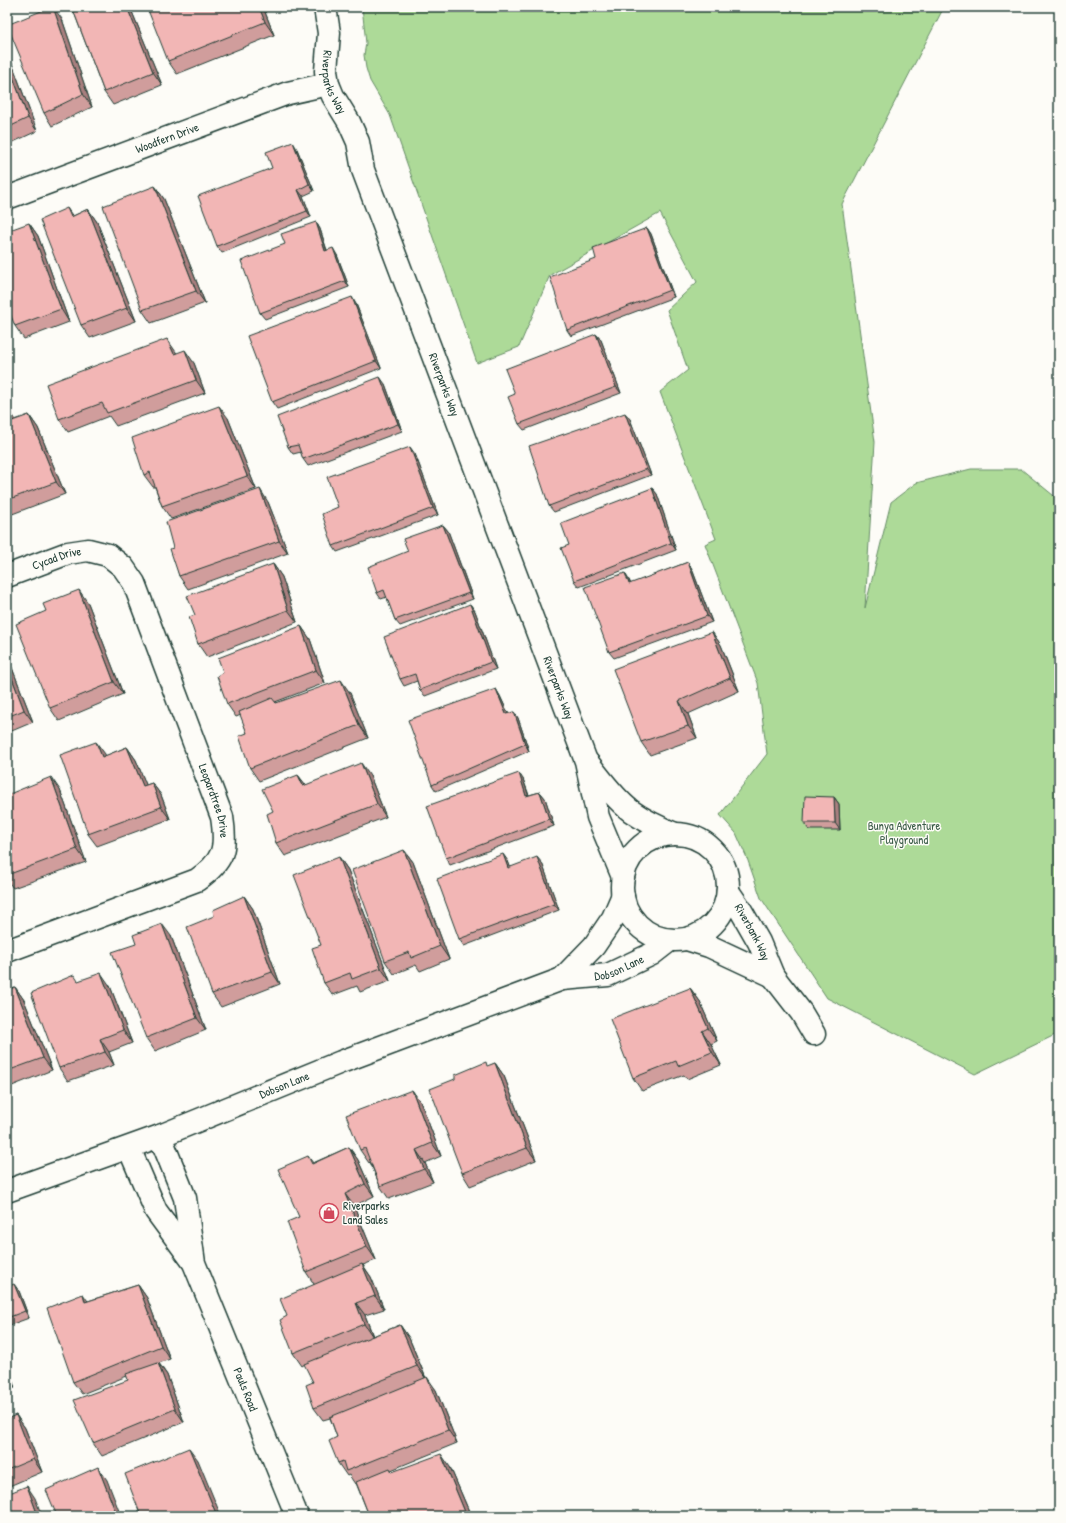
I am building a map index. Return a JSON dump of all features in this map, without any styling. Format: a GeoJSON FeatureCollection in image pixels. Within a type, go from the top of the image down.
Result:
{"type":"FeatureCollection","features":[{"type":"Feature","properties":{"kind":"street","name":"Riverparks Way"},"geometry":{"type":"LineString","coordinates":[[325,7],[329,33],[326,70],[328,84],[358,142],[363,170],[586,761],[598,817],[623,886]]}},
{"type":"Feature","properties":{"kind":"street","name":"Woodfern Drive"},"geometry":{"type":"LineString","coordinates":[[7,198],[288,93],[328,84]]}},
{"type":"Feature","properties":{"kind":"street","name":"Cycad Drive"},"geometry":{"type":"LineString","coordinates":[[7,576],[68,553],[88,550],[108,555]]}},
{"type":"Feature","properties":{"kind":"street","name":"Leopardtree Drive"},"geometry":{"type":"LineString","coordinates":[[7,951],[197,880],[212,870],[222,854],[225,836],[222,817],[134,583],[124,567],[108,555]]}},
{"type":"Feature","properties":{"kind":"street","name":"Riverparks Way"},"geometry":{"type":"LineString","coordinates":[[586,761],[622,803],[631,811],[652,824],[675,834]]}},
{"type":"Feature","properties":{"kind":"street"},"geometry":{"type":"LineString","coordinates":[[675,834],[693,837],[709,846],[720,859],[726,874],[728,891],[724,907],[715,921],[703,932],[679,939],[654,936],[640,927],[629,912],[623,886],[630,860],[641,846],[657,837],[675,834]]}},
{"type":"Feature","properties":{"kind":"street","name":"Dobson Lane"},"geometry":{"type":"LineString","coordinates":[[562,980],[594,946],[613,918],[623,886]]}},
{"type":"Feature","properties":{"kind":"street","name":"Riverbank Way"},"geometry":{"type":"LineString","coordinates":[[728,891],[759,942],[773,976],[801,1012],[814,1034]]}},
{"type":"Feature","properties":{"kind":"street","name":"Dobson Lane"},"geometry":{"type":"LineString","coordinates":[[7,1191],[129,1148],[341,1062],[562,980],[608,975],[679,939]]}},
{"type":"Feature","properties":{"kind":"street","name":"Riverbank Way"},"geometry":{"type":"LineString","coordinates":[[679,939],[709,946],[773,976]]}},
{"type":"Feature","properties":{"kind":"street","name":"Pauls Road"},"geometry":{"type":"LineString","coordinates":[[160,1136],[185,1198],[194,1263]]}},
{"type":"Feature","properties":{"kind":"street","name":"Pauls Road"},"geometry":{"type":"LineString","coordinates":[[129,1148],[156,1211],[194,1263],[298,1516]]}},
{"type":"Feature","properties":{"kind":"green space","name":"Bunya Adventure Playground"},"geometry":{"type":"Polygon","coordinates":[[[362,7],[944,7],[842,204],[875,442],[865,608],[891,502],[916,483],[971,469],[1021,469],[1059,500],[1059,1033],[975,1074],[827,998],[761,898],[747,858],[736,833],[720,815],[767,754],[758,683],[705,544],[716,539],[660,392],[688,370],[667,310],[697,282],[660,213],[550,275],[519,347],[477,363],[390,115],[370,81],[364,55],[366,43],[362,7]]]}},
{"type":"Feature","properties":{"kind":"building"},"geometry":{"type":"Polygon","coordinates":[[[53,7],[83,94],[44,113],[7,25],[53,7]]]}},
{"type":"Feature","properties":{"kind":"building"},"geometry":{"type":"Polygon","coordinates":[[[72,7],[127,7],[153,72],[104,92],[72,7]]]}},
{"type":"Feature","properties":{"kind":"building"},"geometry":{"type":"Polygon","coordinates":[[[156,7],[259,7],[265,22],[168,61],[148,10],[156,7]]]}},
{"type":"Feature","properties":{"kind":"building"},"geometry":{"type":"Polygon","coordinates":[[[7,61],[28,118],[7,128],[7,61]]]}},
{"type":"Feature","properties":{"kind":"building"},"geometry":{"type":"Polygon","coordinates":[[[293,142],[309,184],[298,190],[307,211],[217,246],[198,196],[272,168],[266,152],[293,142]]]}},
{"type":"Feature","properties":{"kind":"building"},"geometry":{"type":"Polygon","coordinates":[[[155,186],[196,291],[142,310],[103,206],[155,186]]]}},
{"type":"Feature","properties":{"kind":"building"},"geometry":{"type":"Polygon","coordinates":[[[67,208],[71,217],[88,209],[127,308],[81,325],[40,220],[67,208]]]}},
{"type":"Feature","properties":{"kind":"building"},"geometry":{"type":"Polygon","coordinates":[[[316,222],[325,251],[333,248],[345,281],[260,313],[241,261],[285,244],[281,234],[316,222]]]}},
{"type":"Feature","properties":{"kind":"building"},"geometry":{"type":"Polygon","coordinates":[[[29,223],[61,309],[15,326],[7,306],[7,231],[29,223]]]}},
{"type":"Feature","properties":{"kind":"building"},"geometry":{"type":"Polygon","coordinates":[[[647,228],[670,290],[567,330],[550,277],[596,259],[593,248],[647,228]]]}},
{"type":"Feature","properties":{"kind":"building"},"geometry":{"type":"Polygon","coordinates":[[[352,297],[376,361],[272,402],[247,336],[352,297]]]}},
{"type":"Feature","properties":{"kind":"building"},"geometry":{"type":"Polygon","coordinates":[[[596,334],[616,387],[519,424],[508,397],[515,394],[505,369],[596,334]]]}},
{"type":"Feature","properties":{"kind":"building"},"geometry":{"type":"Polygon","coordinates":[[[167,339],[174,354],[185,350],[196,380],[107,413],[102,403],[59,419],[46,384],[167,339]]]}},
{"type":"Feature","properties":{"kind":"building"},"geometry":{"type":"Polygon","coordinates":[[[380,377],[398,424],[303,459],[298,445],[288,447],[277,417],[380,377]]]}},
{"type":"Feature","properties":{"kind":"building"},"geometry":{"type":"Polygon","coordinates":[[[219,406],[247,476],[162,506],[150,472],[144,475],[132,438],[219,406]]]}},
{"type":"Feature","properties":{"kind":"building"},"geometry":{"type":"Polygon","coordinates":[[[7,408],[12,421],[29,415],[56,482],[7,500],[7,408]]]}},
{"type":"Feature","properties":{"kind":"building"},"geometry":{"type":"Polygon","coordinates":[[[625,413],[646,469],[549,506],[529,446],[625,413]]]}},
{"type":"Feature","properties":{"kind":"building"},"geometry":{"type":"Polygon","coordinates":[[[410,447],[433,508],[333,546],[322,514],[338,507],[327,477],[410,447]]]}},
{"type":"Feature","properties":{"kind":"building"},"geometry":{"type":"Polygon","coordinates":[[[652,488],[671,543],[574,581],[561,548],[569,545],[561,523],[652,488]]]}},
{"type":"Feature","properties":{"kind":"building"},"geometry":{"type":"Polygon","coordinates":[[[260,489],[279,541],[179,576],[170,549],[173,548],[166,522],[260,489]]]}},
{"type":"Feature","properties":{"kind":"building"},"geometry":{"type":"Polygon","coordinates":[[[443,525],[469,593],[395,620],[384,590],[377,593],[368,567],[408,551],[403,539],[443,525]]]}},
{"type":"Feature","properties":{"kind":"building"},"geometry":{"type":"Polygon","coordinates":[[[688,562],[707,616],[609,652],[585,587],[625,573],[629,584],[688,562]]]}},
{"type":"Feature","properties":{"kind":"building"},"geometry":{"type":"Polygon","coordinates":[[[273,564],[288,610],[198,644],[189,617],[195,615],[187,596],[273,564]]]}},
{"type":"Feature","properties":{"kind":"building"},"geometry":{"type":"Polygon","coordinates":[[[79,590],[114,682],[50,708],[16,624],[46,611],[43,604],[79,590]]]}},
{"type":"Feature","properties":{"kind":"building"},"geometry":{"type":"Polygon","coordinates":[[[470,604],[491,662],[420,690],[415,674],[400,679],[384,637],[470,604]]]}},
{"type":"Feature","properties":{"kind":"building"},"geometry":{"type":"Polygon","coordinates":[[[301,626],[316,670],[227,704],[217,676],[223,672],[218,658],[301,626]]]}},
{"type":"Feature","properties":{"kind":"building"},"geometry":{"type":"Polygon","coordinates":[[[712,632],[730,678],[679,701],[688,726],[641,742],[613,669],[712,632]]]}},
{"type":"Feature","properties":{"kind":"building"},"geometry":{"type":"Polygon","coordinates":[[[7,665],[24,710],[7,717],[7,665]]]}},
{"type":"Feature","properties":{"kind":"building"},"geometry":{"type":"Polygon","coordinates":[[[341,680],[359,725],[250,768],[239,736],[247,733],[239,712],[272,698],[276,703],[341,680]]]}},
{"type":"Feature","properties":{"kind":"building"},"geometry":{"type":"Polygon","coordinates":[[[496,689],[506,714],[514,712],[525,744],[432,785],[408,720],[496,689]]]}},
{"type":"Feature","properties":{"kind":"building"},"geometry":{"type":"Polygon","coordinates":[[[96,742],[102,757],[127,747],[143,786],[152,783],[161,807],[88,834],[60,755],[96,742]]]}},
{"type":"Feature","properties":{"kind":"building"},"geometry":{"type":"Polygon","coordinates":[[[361,763],[377,804],[276,843],[267,814],[273,811],[262,789],[298,775],[303,786],[361,763]]]}},
{"type":"Feature","properties":{"kind":"building"},"geometry":{"type":"Polygon","coordinates":[[[519,773],[526,796],[540,792],[549,819],[446,858],[427,806],[519,773]]]}},
{"type":"Feature","properties":{"kind":"building"},"geometry":{"type":"Polygon","coordinates":[[[51,777],[77,849],[7,875],[7,795],[51,777]]]}},
{"type":"Feature","properties":{"kind":"building"},"geometry":{"type":"Polygon","coordinates":[[[805,796],[834,797],[835,823],[804,823],[805,796]]]}},
{"type":"Feature","properties":{"kind":"building"},"geometry":{"type":"Polygon","coordinates":[[[404,850],[440,946],[411,958],[409,952],[385,961],[352,870],[404,850]]]}},
{"type":"Feature","properties":{"kind":"building"},"geometry":{"type":"Polygon","coordinates":[[[503,854],[508,868],[537,857],[554,904],[459,939],[437,879],[503,854]]]}},
{"type":"Feature","properties":{"kind":"building"},"geometry":{"type":"Polygon","coordinates":[[[339,857],[381,968],[352,979],[350,973],[324,983],[312,948],[321,945],[294,875],[339,857]]]}},
{"type":"Feature","properties":{"kind":"building"},"geometry":{"type":"Polygon","coordinates":[[[244,896],[272,972],[212,994],[187,927],[214,916],[213,910],[244,896]]]}},
{"type":"Feature","properties":{"kind":"building"},"geometry":{"type":"Polygon","coordinates":[[[162,924],[197,1018],[146,1038],[112,952],[136,944],[133,935],[162,924]]]}},
{"type":"Feature","properties":{"kind":"building"},"geometry":{"type":"Polygon","coordinates":[[[101,973],[123,1030],[100,1039],[105,1052],[59,1068],[31,993],[74,975],[78,981],[101,973]]]}},
{"type":"Feature","properties":{"kind":"building"},"geometry":{"type":"Polygon","coordinates":[[[15,987],[43,1058],[7,1071],[7,990],[15,987]]]}},
{"type":"Feature","properties":{"kind":"building"},"geometry":{"type":"Polygon","coordinates":[[[690,988],[708,1028],[702,1031],[712,1052],[678,1066],[676,1061],[633,1078],[610,1019],[690,988]]]}},
{"type":"Feature","properties":{"kind":"building"},"geometry":{"type":"Polygon","coordinates":[[[486,1062],[487,1066],[495,1063],[527,1148],[462,1173],[430,1089],[455,1079],[455,1075],[486,1062]]]}},
{"type":"Feature","properties":{"kind":"building"},"geometry":{"type":"Polygon","coordinates":[[[412,1090],[432,1143],[416,1150],[424,1169],[380,1186],[365,1148],[360,1150],[346,1115],[412,1090]]]}},
{"type":"Feature","properties":{"kind":"building"},"geometry":{"type":"Polygon","coordinates":[[[349,1147],[365,1184],[345,1194],[367,1247],[306,1272],[287,1222],[299,1217],[278,1169],[308,1156],[312,1164],[349,1147]]]}},
{"type":"Feature","properties":{"kind":"building"},"geometry":{"type":"Polygon","coordinates":[[[362,1264],[375,1296],[356,1303],[364,1324],[293,1353],[280,1320],[287,1316],[280,1299],[362,1264]]]}},
{"type":"Feature","properties":{"kind":"building"},"geometry":{"type":"Polygon","coordinates":[[[14,1284],[25,1311],[7,1318],[7,1287],[14,1284]]]}},
{"type":"Feature","properties":{"kind":"building"},"geometry":{"type":"Polygon","coordinates":[[[138,1285],[161,1346],[73,1382],[47,1308],[83,1294],[85,1302],[138,1285]]]}},
{"type":"Feature","properties":{"kind":"building"},"geometry":{"type":"Polygon","coordinates":[[[400,1325],[417,1366],[314,1408],[306,1385],[313,1382],[304,1364],[400,1325]]]}},
{"type":"Feature","properties":{"kind":"building"},"geometry":{"type":"Polygon","coordinates":[[[158,1363],[175,1409],[93,1443],[74,1400],[128,1380],[126,1374],[158,1363]]]}},
{"type":"Feature","properties":{"kind":"building"},"geometry":{"type":"Polygon","coordinates":[[[427,1377],[448,1430],[346,1471],[343,1461],[338,1463],[329,1441],[337,1437],[330,1417],[427,1377]]]}},
{"type":"Feature","properties":{"kind":"building"},"geometry":{"type":"Polygon","coordinates":[[[16,1415],[33,1459],[7,1470],[7,1419],[16,1415]]]}},
{"type":"Feature","properties":{"kind":"building"},"geometry":{"type":"Polygon","coordinates":[[[189,1448],[217,1516],[141,1516],[125,1474],[189,1448]]]}},
{"type":"Feature","properties":{"kind":"building"},"geometry":{"type":"Polygon","coordinates":[[[441,1454],[465,1512],[456,1516],[361,1515],[368,1513],[356,1482],[390,1468],[392,1472],[441,1454]]]}},
{"type":"Feature","properties":{"kind":"building"},"geometry":{"type":"Polygon","coordinates":[[[98,1467],[117,1516],[57,1516],[46,1490],[98,1467]]]}},
{"type":"Feature","properties":{"kind":"building"},"geometry":{"type":"Polygon","coordinates":[[[27,1486],[38,1516],[7,1516],[7,1494],[27,1486]]]}},
{"type":"Feature","properties":{"kind":"place","name":"Riverparks Land Sales"},"geometry":{"type":"Point","coordinates":[329,1213]}}]}
